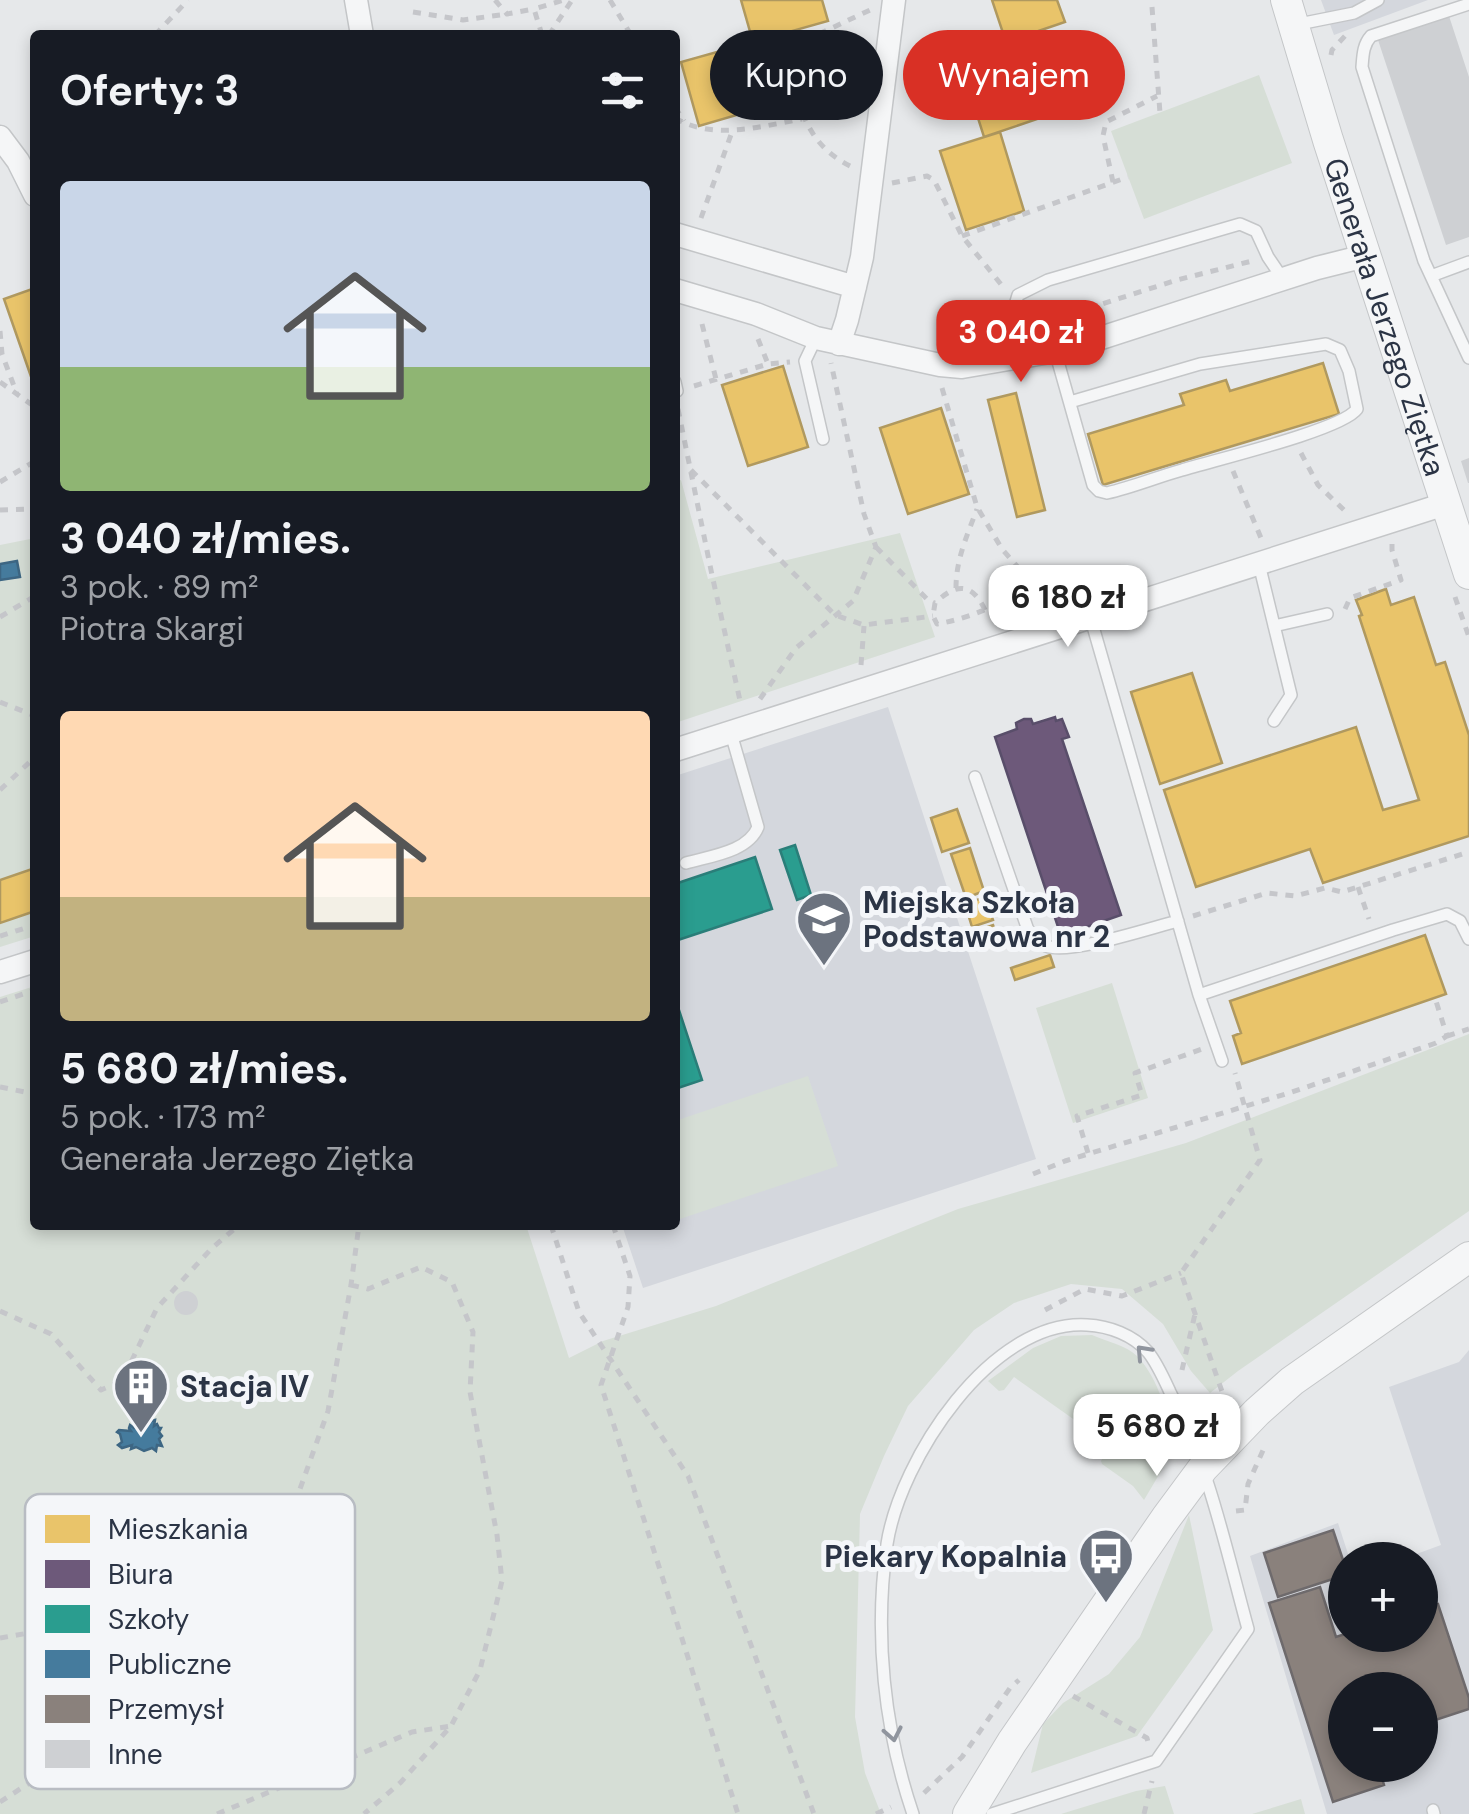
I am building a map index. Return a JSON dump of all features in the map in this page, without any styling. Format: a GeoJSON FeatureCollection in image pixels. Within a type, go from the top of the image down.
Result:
{"type":"FeatureCollection","features":[{"type":"Feature","properties":{"kind":"street"},"geometry":{"type":"LineString","coordinates":[[356,0],[361,30]]}},
{"type":"Feature","properties":{"kind":"street"},"geometry":{"type":"LineString","coordinates":[[828,346],[855,287],[862,256],[884,4]]}},
{"type":"Feature","properties":{"kind":"street","name":"Generała Jerzego Ziętka"},"geometry":{"type":"LineString","coordinates":[[1290,13],[1365,256],[1451,503],[1460,578]]}},
{"type":"Feature","properties":{"kind":"street"},"geometry":{"type":"LineString","coordinates":[[0,137],[30,185]]}},
{"type":"Feature","properties":{"kind":"street"},"geometry":{"type":"LineString","coordinates":[[684,236],[855,287]]}},
{"type":"Feature","properties":{"kind":"street"},"geometry":{"type":"LineString","coordinates":[[680,294],[756,314],[828,346],[962,367],[1055,352],[1365,256]]}},
{"type":"Feature","properties":{"kind":"street"},"geometry":{"type":"LineString","coordinates":[[680,748],[1073,614],[1259,564],[1451,503]]}},
{"type":"Feature","properties":{"kind":"street"},"geometry":{"type":"LineString","coordinates":[[0,972],[30,963]]}},
{"type":"Feature","properties":{"kind":"street"},"geometry":{"type":"LineString","coordinates":[[968,1814],[1012,1742],[1204,1468],[1256,1412],[1292,1382],[1469,1257]]}},
{"type":"Feature","properties":{"kind":"lane"},"geometry":{"type":"LineString","coordinates":[[1290,13],[1354,13],[1378,0]]}},
{"type":"Feature","properties":{"kind":"lane"},"geometry":{"type":"LineString","coordinates":[[1469,4],[1372,36],[1363,51],[1362,67],[1431,276],[1469,358]]}},
{"type":"Feature","properties":{"kind":"lane"},"geometry":{"type":"LineString","coordinates":[[1005,361],[1006,334],[1018,295],[1048,280],[1240,224],[1256,231],[1283,279]]}},
{"type":"Feature","properties":{"kind":"lane"},"geometry":{"type":"LineString","coordinates":[[1431,276],[1469,262]]}},
{"type":"Feature","properties":{"kind":"lane"},"geometry":{"type":"LineString","coordinates":[[1055,352],[1093,485],[1100,491],[1117,491],[1294,438],[1342,420],[1357,409],[1340,350],[1326,344],[1200,364],[1070,402]]}},
{"type":"Feature","properties":{"kind":"lane"},"geometry":{"type":"LineString","coordinates":[[824,439],[805,361],[828,346]]}},
{"type":"Feature","properties":{"kind":"lane"},"geometry":{"type":"LineString","coordinates":[[1259,564],[1291,694],[1274,721]]}},
{"type":"Feature","properties":{"kind":"lane"},"geometry":{"type":"LineString","coordinates":[[1073,614],[1222,1061]]}},
{"type":"Feature","properties":{"kind":"lane"},"geometry":{"type":"LineString","coordinates":[[1274,626],[1327,614]]}},
{"type":"Feature","properties":{"kind":"lane"},"geometry":{"type":"LineString","coordinates":[[686,863],[746,844],[758,827],[730,730]]}},
{"type":"Feature","properties":{"kind":"lane"},"geometry":{"type":"LineString","coordinates":[[975,777],[1028,930],[1044,945],[1083,946],[1178,921]]}},
{"type":"Feature","properties":{"kind":"lane"},"geometry":{"type":"LineString","coordinates":[[1199,995],[1447,914],[1460,921],[1469,939]]}},
{"type":"Feature","properties":{"kind":"lane"},"geometry":{"type":"LineString","coordinates":[[914,1814],[892,1730],[884,1675],[881,1606],[888,1540],[907,1480],[929,1438],[988,1366],[1043,1331],[1073,1324],[1100,1326],[1126,1334],[1147,1352],[1187,1424],[1204,1468],[1248,1629],[1156,1761],[992,1814]]}},
{"type":"Feature","properties":{"kind":"path"},"geometry":{"type":"LineString","coordinates":[[160,30],[188,0]]}},
{"type":"Feature","properties":{"kind":"path"},"geometry":{"type":"LineString","coordinates":[[495,0],[507,14]]}},
{"type":"Feature","properties":{"kind":"path"},"geometry":{"type":"LineString","coordinates":[[413,12],[462,20],[534,9],[564,0]]}},
{"type":"Feature","properties":{"kind":"path"},"geometry":{"type":"LineString","coordinates":[[550,30],[572,0]]}},
{"type":"Feature","properties":{"kind":"path"},"geometry":{"type":"LineString","coordinates":[[610,0],[628,30]]}},
{"type":"Feature","properties":{"kind":"path"},"geometry":{"type":"LineString","coordinates":[[828,30],[884,4]]}},
{"type":"Feature","properties":{"kind":"path"},"geometry":{"type":"LineString","coordinates":[[1152,8],[1160,113]]}},
{"type":"Feature","properties":{"kind":"path"},"geometry":{"type":"LineString","coordinates":[[534,9],[544,30]]}},
{"type":"Feature","properties":{"kind":"path"},"geometry":{"type":"LineString","coordinates":[[1113,182],[1106,122],[1156,96]]}},
{"type":"Feature","properties":{"kind":"path"},"geometry":{"type":"LineString","coordinates":[[680,116],[685,124]]}},
{"type":"Feature","properties":{"kind":"path"},"geometry":{"type":"LineString","coordinates":[[680,121],[732,132],[792,120]]}},
{"type":"Feature","properties":{"kind":"path"},"geometry":{"type":"LineString","coordinates":[[803,120],[830,156],[871,178],[888,183],[927,176],[934,180],[962,236],[1006,290],[1018,295]]}},
{"type":"Feature","properties":{"kind":"path"},"geometry":{"type":"LineString","coordinates":[[684,236],[732,132]]}},
{"type":"Feature","properties":{"kind":"path"},"geometry":{"type":"LineString","coordinates":[[962,236],[1128,176]]}},
{"type":"Feature","properties":{"kind":"path"},"geometry":{"type":"LineString","coordinates":[[1006,334],[1177,280],[1268,257]]}},
{"type":"Feature","properties":{"kind":"path"},"geometry":{"type":"LineString","coordinates":[[700,316],[716,380]]}},
{"type":"Feature","properties":{"kind":"path"},"geometry":{"type":"LineString","coordinates":[[0,331],[2,360],[17,394]]}},
{"type":"Feature","properties":{"kind":"path"},"geometry":{"type":"LineString","coordinates":[[755,332],[768,364]]}},
{"type":"Feature","properties":{"kind":"path"},"geometry":{"type":"LineString","coordinates":[[828,346],[864,514],[876,547],[935,603]]}},
{"type":"Feature","properties":{"kind":"path"},"geometry":{"type":"LineString","coordinates":[[680,385],[800,358]]}},
{"type":"Feature","properties":{"kind":"path"},"geometry":{"type":"LineString","coordinates":[[0,382],[30,403]]}},
{"type":"Feature","properties":{"kind":"path"},"geometry":{"type":"LineString","coordinates":[[940,383],[977,508],[1002,548],[1051,605],[1073,614]]}},
{"type":"Feature","properties":{"kind":"path"},"geometry":{"type":"LineString","coordinates":[[680,418],[741,705]]}},
{"type":"Feature","properties":{"kind":"path"},"geometry":{"type":"LineString","coordinates":[[1294,438],[1318,485],[1356,518]]}},
{"type":"Feature","properties":{"kind":"path"},"geometry":{"type":"LineString","coordinates":[[1227,457],[1261,538],[1277,538]]}},
{"type":"Feature","properties":{"kind":"path"},"geometry":{"type":"LineString","coordinates":[[0,482],[30,464]]}},
{"type":"Feature","properties":{"kind":"path"},"geometry":{"type":"LineString","coordinates":[[689,468],[835,615],[864,625],[933,616]]}},
{"type":"Feature","properties":{"kind":"path"},"geometry":{"type":"LineString","coordinates":[[956,588],[956,569],[977,508]]}},
{"type":"Feature","properties":{"kind":"path"},"geometry":{"type":"LineString","coordinates":[[0,510],[30,509]]}},
{"type":"Feature","properties":{"kind":"path"},"geometry":{"type":"LineString","coordinates":[[1327,614],[1346,608],[1350,598],[1401,580],[1392,542]]}},
{"type":"Feature","properties":{"kind":"path"},"geometry":{"type":"LineString","coordinates":[[776,696],[759,702],[796,648],[853,602],[876,547]]}},
{"type":"Feature","properties":{"kind":"path"},"geometry":{"type":"LineString","coordinates":[[1460,578],[1469,637]]}},
{"type":"Feature","properties":{"kind":"path"},"geometry":{"type":"LineString","coordinates":[[985,610],[974,594],[966,588],[956,588],[935,603],[933,616],[937,624],[964,619],[985,610],[1032,584]]}},
{"type":"Feature","properties":{"kind":"path"},"geometry":{"type":"LineString","coordinates":[[0,618],[30,599]]}},
{"type":"Feature","properties":{"kind":"path"},"geometry":{"type":"LineString","coordinates":[[1051,605],[1073,614]]}},
{"type":"Feature","properties":{"kind":"path"},"geometry":{"type":"LineString","coordinates":[[861,668],[864,625]]}},
{"type":"Feature","properties":{"kind":"path"},"geometry":{"type":"LineString","coordinates":[[0,702],[30,714]]}},
{"type":"Feature","properties":{"kind":"path"},"geometry":{"type":"LineString","coordinates":[[0,790],[30,762]]}},
{"type":"Feature","properties":{"kind":"path"},"geometry":{"type":"LineString","coordinates":[[1178,921],[1268,893],[1294,896],[1324,888],[1342,892],[1469,852]]}},
{"type":"Feature","properties":{"kind":"path"},"geometry":{"type":"LineString","coordinates":[[1358,887],[1375,936]]}},
{"type":"Feature","properties":{"kind":"path"},"geometry":{"type":"LineString","coordinates":[[0,936],[30,927]]}},
{"type":"Feature","properties":{"kind":"path"},"geometry":{"type":"LineString","coordinates":[[0,1002],[30,992]]}},
{"type":"Feature","properties":{"kind":"path"},"geometry":{"type":"LineString","coordinates":[[1435,998],[1447,1036]]}},
{"type":"Feature","properties":{"kind":"path"},"geometry":{"type":"LineString","coordinates":[[1034,1174],[1088,1153],[1416,1051],[1469,1028]]}},
{"type":"Feature","properties":{"kind":"path"},"geometry":{"type":"LineString","coordinates":[[1088,1153],[1077,1116],[1142,1095],[1135,1073],[1216,1044]]}},
{"type":"Feature","properties":{"kind":"path"},"geometry":{"type":"LineString","coordinates":[[1036,1315],[1084,1288],[1122,1296],[1181,1274],[1260,1160],[1234,1070],[1222,1061]]}},
{"type":"Feature","properties":{"kind":"path"},"geometry":{"type":"LineString","coordinates":[[0,1087],[30,1093]]}},
{"type":"Feature","properties":{"kind":"path"},"geometry":{"type":"LineString","coordinates":[[0,1311],[51,1334],[101,1390],[122,1381],[157,1308],[232,1230]]}},
{"type":"Feature","properties":{"kind":"path"},"geometry":{"type":"LineString","coordinates":[[298,1494],[328,1410],[358,1230]]}},
{"type":"Feature","properties":{"kind":"path"},"geometry":{"type":"LineString","coordinates":[[553,1230],[579,1312],[688,1476],[814,1814]]}},
{"type":"Feature","properties":{"kind":"path"},"geometry":{"type":"LineString","coordinates":[[615,1230],[630,1276],[628,1308],[600,1384],[738,1814]]}},
{"type":"Feature","properties":{"kind":"path"},"geometry":{"type":"LineString","coordinates":[[350,1285],[368,1289],[422,1267],[452,1282],[473,1332],[470,1392],[502,1580],[480,1670],[451,1726],[401,1782],[364,1814]]}},
{"type":"Feature","properties":{"kind":"path"},"geometry":{"type":"LineString","coordinates":[[1181,1274],[1230,1413]]}},
{"type":"Feature","properties":{"kind":"path"},"geometry":{"type":"LineString","coordinates":[[1185,1383],[1181,1373],[1195,1314]]}},
{"type":"Feature","properties":{"kind":"path"},"geometry":{"type":"LineString","coordinates":[[0,1638],[25,1634]]}},
{"type":"Feature","properties":{"kind":"path"},"geometry":{"type":"LineString","coordinates":[[355,1756],[412,1732],[451,1726]]}},
{"type":"Feature","properties":{"kind":"path"},"geometry":{"type":"LineString","coordinates":[[1144,1814],[1156,1761]]}},
{"type":"Feature","properties":{"kind":"path"},"geometry":{"type":"LineString","coordinates":[[0,1802],[25,1786]]}},
{"type":"Feature","properties":{"kind":"path"},"geometry":{"type":"LineString","coordinates":[[217,1814],[276,1789]]}},
{"type":"Feature","properties":{"kind":"path"},"geometry":{"type":"LineString","coordinates":[[894,1805],[897,1814]]}},
{"type":"Feature","properties":{"kind":"shaded area"},"geometry":{"type":"Polygon","coordinates":[[[1321,0],[1428,0],[1334,35],[1321,0]]]}},
{"type":"Feature","properties":{"kind":"shaded area"},"geometry":{"type":"Polygon","coordinates":[[[1259,75],[1292,163],[1144,219],[1111,131],[1259,75]]]}},
{"type":"Feature","properties":{"kind":"shaded area"},"geometry":{"type":"Polygon","coordinates":[[[680,480],[708,579],[900,533],[935,637],[680,721],[680,480]]]}},
{"type":"Feature","properties":{"kind":"shaded area"},"geometry":{"type":"Polygon","coordinates":[[[30,539],[30,938],[0,947],[0,545],[30,539]]]}},
{"type":"Feature","properties":{"kind":"shaded area","name":"Miejska Szkoła Podstawowa nr 2"},"geometry":{"type":"Polygon","coordinates":[[[888,707],[1036,1159],[643,1288],[624,1230],[680,1230],[680,774],[888,707]]]}},
{"type":"Feature","properties":{"kind":"shaded area"},"geometry":{"type":"Polygon","coordinates":[[[1112,983],[1148,1098],[1073,1123],[1036,1008],[1112,983]]]}},
{"type":"Feature","properties":{"kind":"shaded area"},"geometry":{"type":"Polygon","coordinates":[[[30,988],[30,1230],[528,1230],[569,1358],[603,1341],[716,1306],[958,1209],[1186,1143],[1469,1034],[1469,1211],[1210,1393],[1191,1371],[1163,1324],[1122,1289],[1071,1284],[1014,1303],[974,1330],[908,1406],[860,1514],[855,1717],[865,1773],[881,1814],[0,1814],[0,997],[30,988]]]}},
{"type":"Feature","properties":{"kind":"shaded area"},"geometry":{"type":"Polygon","coordinates":[[[808,1076],[838,1166],[680,1219],[680,1119],[808,1076]]]}},
{"type":"Feature","properties":{"kind":"shaded area"},"geometry":{"type":"Polygon","coordinates":[[[1092,1335],[1137,1356],[1152,1376],[1166,1411],[1176,1446],[1144,1500],[1133,1486],[1102,1464],[1110,1445],[1014,1377],[999,1391],[988,1381],[1033,1348],[1061,1336],[1092,1335]]]}},
{"type":"Feature","properties":{"kind":"shaded area"},"geometry":{"type":"Polygon","coordinates":[[[1469,1350],[1469,1814],[1327,1814],[1250,1556],[1338,1523],[1344,1542],[1328,1542],[1328,1652],[1438,1652],[1441,1545],[1389,1387],[1459,1362],[1469,1350]]]}},
{"type":"Feature","properties":{"kind":"shaded area"},"geometry":{"type":"Polygon","coordinates":[[[1189,1515],[1213,1630],[1137,1736],[1031,1773],[1043,1724],[1063,1703],[1109,1674],[1140,1637],[1189,1515]]]}},
{"type":"Feature","properties":{"kind":"shaded area"},"geometry":{"type":"Polygon","coordinates":[[[1165,1786],[1174,1814],[1061,1814],[1136,1791],[1165,1786]]]}},
{"type":"Feature","properties":{"kind":"shaded area"},"geometry":{"type":"Polygon","coordinates":[[[1301,1799],[1305,1814],[1252,1814],[1301,1799]]]}},
{"type":"Feature","properties":{"kind":"building: Mieszkania"},"geometry":{"type":"Polygon","coordinates":[[[741,0],[822,0],[828,21],[796,30],[750,30],[741,0]]]}},
{"type":"Feature","properties":{"kind":"building: Mieszkania"},"geometry":{"type":"Polygon","coordinates":[[[992,0],[1057,0],[1065,22],[1041,30],[1002,30],[992,0]]]}},
{"type":"Feature","properties":{"kind":"building: Mieszkania"},"geometry":{"type":"Polygon","coordinates":[[[710,54],[710,120],[719,120],[699,126],[681,62],[710,54]]]}},
{"type":"Feature","properties":{"kind":"building: Mieszkania"},"geometry":{"type":"Polygon","coordinates":[[[979,120],[1034,120],[984,137],[979,120]]]}},
{"type":"Feature","properties":{"kind":"building: Mieszkania"},"geometry":{"type":"Polygon","coordinates":[[[1000,132],[1024,211],[966,230],[940,151],[1000,132]]]}},
{"type":"Feature","properties":{"kind":"building: Mieszkania"},"geometry":{"type":"Polygon","coordinates":[[[30,290],[30,374],[4,299],[30,290]]]}},
{"type":"Feature","properties":{"kind":"building: Mieszkania"},"geometry":{"type":"Polygon","coordinates":[[[1323,363],[1339,414],[1103,485],[1088,434],[1184,405],[1180,394],[1226,380],[1230,391],[1323,363]]]}},
{"type":"Feature","properties":{"kind":"building: Mieszkania"},"geometry":{"type":"Polygon","coordinates":[[[783,366],[808,447],[748,466],[722,385],[783,366]]]}},
{"type":"Feature","properties":{"kind":"building: Mieszkania"},"geometry":{"type":"Polygon","coordinates":[[[1016,393],[1045,510],[1017,517],[988,400],[1016,393]]]}},
{"type":"Feature","properties":{"kind":"building: Mieszkania"},"geometry":{"type":"Polygon","coordinates":[[[941,408],[969,494],[908,514],[880,428],[941,408]]]}},
{"type":"Feature","properties":{"kind":"building: Mieszkania"},"geometry":{"type":"Polygon","coordinates":[[[1386,589],[1391,605],[1414,597],[1436,665],[1445,662],[1469,735],[1469,836],[1323,883],[1310,849],[1196,887],[1164,790],[1356,727],[1383,810],[1419,800],[1356,600],[1386,589]]]}},
{"type":"Feature","properties":{"kind":"building: Mieszkania"},"geometry":{"type":"Polygon","coordinates":[[[1192,673],[1222,763],[1160,784],[1131,692],[1192,673]]]}},
{"type":"Feature","properties":{"kind":"building: Mieszkania"},"geometry":{"type":"Polygon","coordinates":[[[957,809],[969,843],[942,852],[931,818],[957,809]]]}},
{"type":"Feature","properties":{"kind":"building: Mieszkania"},"geometry":{"type":"Polygon","coordinates":[[[970,848],[984,891],[966,898],[951,854],[970,848]]]}},
{"type":"Feature","properties":{"kind":"building: Mieszkania"},"geometry":{"type":"Polygon","coordinates":[[[30,870],[30,913],[0,923],[0,880],[30,870]]]}},
{"type":"Feature","properties":{"kind":"building: Mieszkania"},"geometry":{"type":"Polygon","coordinates":[[[985,897],[993,920],[972,927],[965,904],[985,897]]]}},
{"type":"Feature","properties":{"kind":"building: Mieszkania"},"geometry":{"type":"Polygon","coordinates":[[[993,925],[997,936],[983,941],[979,930],[993,925]]]}},
{"type":"Feature","properties":{"kind":"building: Mieszkania"},"geometry":{"type":"Polygon","coordinates":[[[1425,935],[1446,994],[1242,1064],[1233,1036],[1241,1033],[1230,1001],[1425,935]]]}},
{"type":"Feature","properties":{"kind":"building: Mieszkania"},"geometry":{"type":"Polygon","coordinates":[[[1050,955],[1054,967],[1015,980],[1011,968],[1050,955]]]}},
{"type":"Feature","properties":{"kind":"building: Biura"},"geometry":{"type":"Polygon","coordinates":[[[1055,717],[1056,721],[1062,719],[1069,737],[1062,739],[1121,915],[1061,936],[995,737],[1017,729],[1016,723],[1024,719],[1031,719],[1033,724],[1055,717]]]}},
{"type":"Feature","properties":{"kind":"building: Szkoły"},"geometry":{"type":"Polygon","coordinates":[[[795,845],[811,895],[797,900],[780,850],[795,845]]]}},
{"type":"Feature","properties":{"kind":"building: Szkoły"},"geometry":{"type":"Polygon","coordinates":[[[755,857],[772,909],[680,939],[680,882],[755,857]]]}},
{"type":"Feature","properties":{"kind":"building: Szkoły"},"geometry":{"type":"Polygon","coordinates":[[[680,1013],[702,1080],[680,1087],[680,1013]]]}},
{"type":"Feature","properties":{"kind":"building: Publiczne"},"geometry":{"type":"Polygon","coordinates":[[[17,561],[20,577],[0,580],[0,564],[17,561]]]}},
{"type":"Feature","properties":{"kind":"building: Publiczne","name":"Stacja IV"},"geometry":{"type":"Polygon","coordinates":[[[143,1420],[155,1420],[154,1426],[161,1428],[162,1446],[157,1445],[156,1451],[144,1451],[131,1449],[132,1445],[118,1445],[122,1442],[119,1430],[131,1431],[130,1425],[134,1428],[143,1420]]]}},
{"type":"Feature","properties":{"kind":"building: Przemysł"},"geometry":{"type":"Polygon","coordinates":[[[1333,1530],[1337,1542],[1328,1542],[1328,1581],[1278,1597],[1264,1553],[1333,1530]]]}},
{"type":"Feature","properties":{"kind":"building: Przemysł"},"geometry":{"type":"Polygon","coordinates":[[[1320,1587],[1328,1612],[1328,1652],[1438,1652],[1438,1604],[1469,1698],[1469,1709],[1438,1719],[1438,1672],[1328,1672],[1328,1782],[1384,1785],[1333,1802],[1269,1603],[1320,1587]]]}},
{"type":"Feature","properties":{"kind":"building: Inne"},"geometry":{"type":"Polygon","coordinates":[[[1449,16],[1469,77],[1469,237],[1446,245],[1378,40],[1449,16]]]}},
{"type":"Feature","properties":{"kind":"building: Inne"},"geometry":{"type":"Polygon","coordinates":[[[1469,458],[1469,483],[1468,483],[1461,461],[1469,458]]]}},
{"type":"Feature","properties":{"kind":"building: Inne"},"geometry":{"type":"Polygon","coordinates":[[[186,1291],[198,1303],[186,1315],[174,1303],[186,1291]]]}},
{"type":"Feature","properties":{"kind":"place","name":"Miejska Szkoła Podstawowa nr 2"},"geometry":{"type":"Point","coordinates":[824,968]}},
{"type":"Feature","properties":{"kind":"place","name":"Stacja IV"},"geometry":{"type":"Point","coordinates":[141,1435]}},
{"type":"Feature","properties":{"kind":"place","name":"Piekary Kopalnia"},"geometry":{"type":"Point","coordinates":[1106,1605]}}]}
